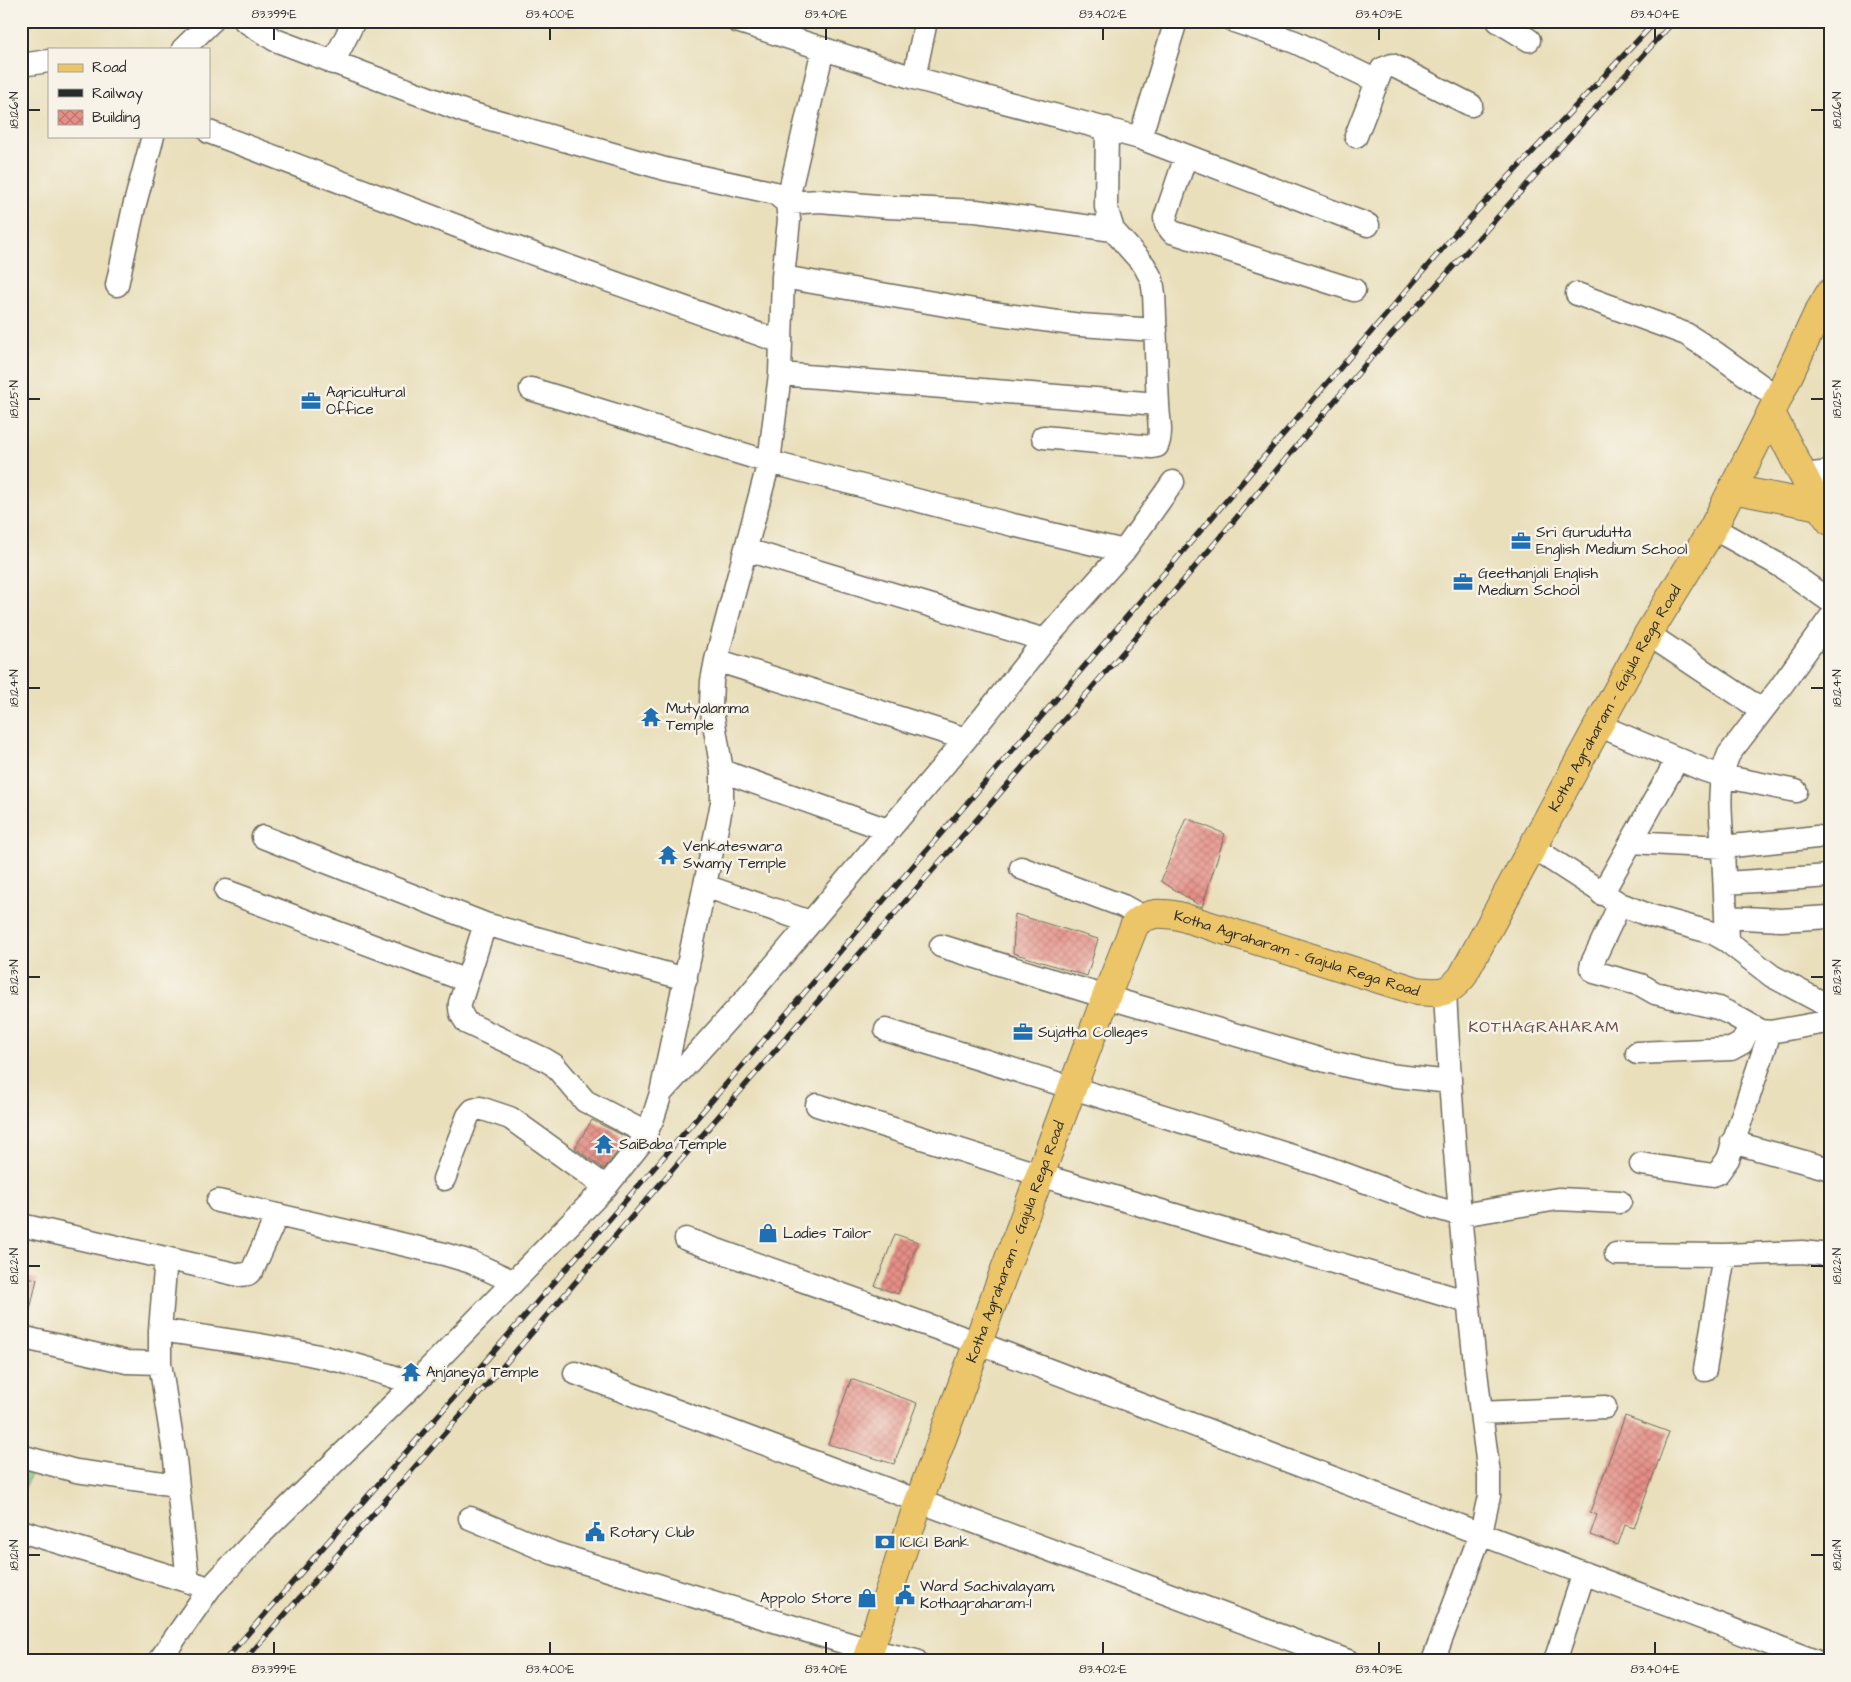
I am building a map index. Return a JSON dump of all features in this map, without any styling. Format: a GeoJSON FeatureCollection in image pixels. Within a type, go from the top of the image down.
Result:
{"type":"FeatureCollection","features":[{"type":"Feature","properties":{"kind":"main road","name":"Kotha Agraharam - Gajula Rega Road"},"geometry":{"type":"LineString","coordinates":[[868,1656],[919,1501],[1106,997],[1135,924],[1143,917],[1152,914],[1179,916],[1417,991],[1445,991],[1454,988],[1462,978],[1648,634],[1713,528],[1775,405],[1818,313],[1830,293]]}},
{"type":"Feature","properties":{"kind":"main road"},"geometry":{"type":"LineString","coordinates":[[1732,489],[1824,514],[1817,473],[1775,405]]}},
{"type":"Feature","properties":{"kind":"street"},"geometry":{"type":"LineString","coordinates":[[183,48],[212,21]]}},
{"type":"Feature","properties":{"kind":"street"},"geometry":{"type":"LineString","coordinates":[[245,21],[275,40],[333,64],[466,112],[665,169],[775,193],[787,203],[820,201],[888,207],[976,211],[1113,230]]}},
{"type":"Feature","properties":{"kind":"street"},"geometry":{"type":"LineString","coordinates":[[333,64],[354,21]]}},
{"type":"Feature","properties":{"kind":"street"},"geometry":{"type":"LineString","coordinates":[[737,21],[914,78],[1140,138],[1368,225]]}},
{"type":"Feature","properties":{"kind":"street"},"geometry":{"type":"LineString","coordinates":[[914,78],[926,21]]}},
{"type":"Feature","properties":{"kind":"street"},"geometry":{"type":"LineString","coordinates":[[1140,138],[1176,21]]}},
{"type":"Feature","properties":{"kind":"street"},"geometry":{"type":"LineString","coordinates":[[1234,21],[1295,42],[1377,81]]}},
{"type":"Feature","properties":{"kind":"street"},"geometry":{"type":"LineString","coordinates":[[1498,21],[1529,40]]}},
{"type":"Feature","properties":{"kind":"street"},"geometry":{"type":"LineString","coordinates":[[159,1661],[210,1588],[260,1535],[414,1384],[512,1281],[606,1187],[641,1143],[646,1133],[661,1093],[722,802],[722,771],[711,705],[712,681],[769,462],[780,374],[783,277],[789,220],[787,203],[823,49]]}},
{"type":"Feature","properties":{"kind":"street"},"geometry":{"type":"LineString","coordinates":[[21,65],[48,61]]}},
{"type":"Feature","properties":{"kind":"street"},"geometry":{"type":"LineString","coordinates":[[1356,136],[1382,69],[1392,65],[1471,105]]}},
{"type":"Feature","properties":{"kind":"street"},"geometry":{"type":"LineString","coordinates":[[1043,437],[1152,447],[1157,446],[1160,434],[1152,280],[1144,265],[1113,230],[1106,207],[1107,128]]}},
{"type":"Feature","properties":{"kind":"street"},"geometry":{"type":"LineString","coordinates":[[210,132],[478,234],[781,342]]}},
{"type":"Feature","properties":{"kind":"street"},"geometry":{"type":"LineString","coordinates":[[117,285],[134,207],[152,138]]}},
{"type":"Feature","properties":{"kind":"street"},"geometry":{"type":"LineString","coordinates":[[1186,156],[1165,218],[1166,224],[1172,232],[1354,290]]}},
{"type":"Feature","properties":{"kind":"street"},"geometry":{"type":"LineString","coordinates":[[783,277],[992,313],[1080,325],[1156,330]]}},
{"type":"Feature","properties":{"kind":"street"},"geometry":{"type":"LineString","coordinates":[[1577,294],[1686,334],[1714,352],[1775,405]]}},
{"type":"Feature","properties":{"kind":"street"},"geometry":{"type":"LineString","coordinates":[[780,374],[1158,404]]}},
{"type":"Feature","properties":{"kind":"street"},"geometry":{"type":"LineString","coordinates":[[531,389],[769,462],[1013,525],[1124,551]]}},
{"type":"Feature","properties":{"kind":"street"},"geometry":{"type":"LineString","coordinates":[[661,1093],[744,1001],[966,739],[1045,640],[1124,551],[1173,482]]}},
{"type":"Feature","properties":{"kind":"street"},"geometry":{"type":"LineString","coordinates":[[1713,528],[1779,564],[1830,601]]}},
{"type":"Feature","properties":{"kind":"street"},"geometry":{"type":"LineString","coordinates":[[747,550],[1045,640]]}},
{"type":"Feature","properties":{"kind":"street"},"geometry":{"type":"LineString","coordinates":[[1727,940],[1722,776],[1729,754],[1830,618]]}},
{"type":"Feature","properties":{"kind":"street"},"geometry":{"type":"LineString","coordinates":[[1648,634],[1762,710]]}},
{"type":"Feature","properties":{"kind":"street"},"geometry":{"type":"LineString","coordinates":[[716,660],[966,739]]}},
{"type":"Feature","properties":{"kind":"street"},"geometry":{"type":"LineString","coordinates":[[1598,725],[1677,760],[1722,776],[1796,791]]}},
{"type":"Feature","properties":{"kind":"street"},"geometry":{"type":"LineString","coordinates":[[1677,760],[1631,842],[1611,899],[1591,968],[1594,972],[1640,985],[1655,993],[1718,1008],[1760,1028],[1822,1023],[1830,1019]]}},
{"type":"Feature","properties":{"kind":"street"},"geometry":{"type":"LineString","coordinates":[[722,771],[888,830]]}},
{"type":"Feature","properties":{"kind":"street"},"geometry":{"type":"LineString","coordinates":[[263,837],[485,924],[686,979]]}},
{"type":"Feature","properties":{"kind":"street"},"geometry":{"type":"LineString","coordinates":[[1631,842],[1723,848],[1817,837]]}},
{"type":"Feature","properties":{"kind":"street"},"geometry":{"type":"LineString","coordinates":[[1532,847],[1611,899],[1648,915],[1713,933],[1727,940],[1772,976],[1819,1001],[1830,1004]]}},
{"type":"Feature","properties":{"kind":"street"},"geometry":{"type":"LineString","coordinates":[[1021,868],[1123,906],[1143,917]]}},
{"type":"Feature","properties":{"kind":"street"},"geometry":{"type":"LineString","coordinates":[[1724,883],[1830,876]]}},
{"type":"Feature","properties":{"kind":"street"},"geometry":{"type":"LineString","coordinates":[[705,886],[810,922]]}},
{"type":"Feature","properties":{"kind":"street"},"geometry":{"type":"LineString","coordinates":[[226,891],[467,981]]}},
{"type":"Feature","properties":{"kind":"street"},"geometry":{"type":"LineString","coordinates":[[1726,917],[1781,920],[1830,917]]}},
{"type":"Feature","properties":{"kind":"street"},"geometry":{"type":"LineString","coordinates":[[485,924],[460,1010],[467,1023],[554,1065],[585,1101],[646,1133]]}},
{"type":"Feature","properties":{"kind":"street"},"geometry":{"type":"LineString","coordinates":[[941,946],[1106,997],[1326,1061],[1388,1075],[1450,1082]]}},
{"type":"Feature","properties":{"kind":"street"},"geometry":{"type":"LineString","coordinates":[[1434,1661],[1481,1534],[1489,1496],[1489,1474],[1468,1302],[1450,1082],[1445,991]]}},
{"type":"Feature","properties":{"kind":"street"},"geometry":{"type":"LineString","coordinates":[[1637,1053],[1731,1049],[1742,1043],[1760,1028]]}},
{"type":"Feature","properties":{"kind":"street"},"geometry":{"type":"LineString","coordinates":[[1641,1164],[1713,1175],[1718,1173],[1725,1164],[1732,1142],[1760,1028]]}},
{"type":"Feature","properties":{"kind":"street"},"geometry":{"type":"LineString","coordinates":[[886,1030],[1318,1164],[1433,1207],[1462,1215],[1558,1199],[1620,1202]]}},
{"type":"Feature","properties":{"kind":"street"},"geometry":{"type":"LineString","coordinates":[[817,1105],[1040,1175],[1468,1302]]}},
{"type":"Feature","properties":{"kind":"street"},"geometry":{"type":"LineString","coordinates":[[444,1179],[468,1116],[473,1110],[480,1108],[510,1118],[606,1187]]}},
{"type":"Feature","properties":{"kind":"street"},"geometry":{"type":"LineString","coordinates":[[1732,1142],[1830,1169]]}},
{"type":"Feature","properties":{"kind":"street"},"geometry":{"type":"LineString","coordinates":[[218,1201],[472,1262],[512,1281]]}},
{"type":"Feature","properties":{"kind":"street"},"geometry":{"type":"LineString","coordinates":[[21,1225],[239,1275],[248,1274],[253,1269],[277,1215]]}},
{"type":"Feature","properties":{"kind":"street"},"geometry":{"type":"LineString","coordinates":[[686,1239],[978,1343],[1815,1661]]}},
{"type":"Feature","properties":{"kind":"street"},"geometry":{"type":"LineString","coordinates":[[1616,1254],[1724,1255],[1802,1252],[1830,1255]]}},
{"type":"Feature","properties":{"kind":"street"},"geometry":{"type":"LineString","coordinates":[[1705,1370],[1724,1255]]}},
{"type":"Feature","properties":{"kind":"street"},"geometry":{"type":"LineString","coordinates":[[166,1258],[160,1330],[160,1363],[178,1485],[188,1582]]}},
{"type":"Feature","properties":{"kind":"street"},"geometry":{"type":"LineString","coordinates":[[160,1330],[298,1351],[390,1374],[414,1384]]}},
{"type":"Feature","properties":{"kind":"street"},"geometry":{"type":"LineString","coordinates":[[21,1337],[120,1360],[160,1363]]}},
{"type":"Feature","properties":{"kind":"street"},"geometry":{"type":"LineString","coordinates":[[575,1372],[1348,1661]]}},
{"type":"Feature","properties":{"kind":"street"},"geometry":{"type":"LineString","coordinates":[[1481,1413],[1605,1407]]}},
{"type":"Feature","properties":{"kind":"street"},"geometry":{"type":"LineString","coordinates":[[21,1456],[76,1471],[178,1485]]}},
{"type":"Feature","properties":{"kind":"street"},"geometry":{"type":"LineString","coordinates":[[470,1518],[553,1552],[868,1656],[916,1661]]}},
{"type":"Feature","properties":{"kind":"street"},"geometry":{"type":"LineString","coordinates":[[21,1531],[210,1588]]}},
{"type":"Feature","properties":{"kind":"street"},"geometry":{"type":"LineString","coordinates":[[1555,1661],[1584,1573]]}},
{"type":"Feature","properties":{"kind":"green space"},"geometry":{"type":"Polygon","coordinates":[[[21,1465],[34,1468],[21,1496],[21,1465]]]}},
{"type":"Feature","properties":{"kind":"building"},"geometry":{"type":"Polygon","coordinates":[[[1186,818],[1225,834],[1202,907],[1161,881],[1186,818]]]}},
{"type":"Feature","properties":{"kind":"building"},"geometry":{"type":"Polygon","coordinates":[[[1015,914],[1098,939],[1087,976],[1013,953],[1015,914]]]}},
{"type":"Feature","properties":{"kind":"building","name":"SaiBaba Temple"},"geometry":{"type":"Polygon","coordinates":[[[592,1120],[628,1138],[604,1169],[575,1148],[592,1120]]]}},
{"type":"Feature","properties":{"kind":"building"},"geometry":{"type":"Polygon","coordinates":[[[895,1234],[918,1242],[898,1294],[875,1286],[895,1234]]]}},
{"type":"Feature","properties":{"kind":"building"},"geometry":{"type":"Polygon","coordinates":[[[21,1276],[37,1279],[27,1323],[21,1323],[21,1276]]]}},
{"type":"Feature","properties":{"kind":"building"},"geometry":{"type":"Polygon","coordinates":[[[851,1379],[917,1403],[894,1464],[828,1444],[851,1379]]]}},
{"type":"Feature","properties":{"kind":"building"},"geometry":{"type":"Polygon","coordinates":[[[1625,1416],[1669,1432],[1634,1528],[1625,1525],[1618,1545],[1590,1535],[1597,1515],[1590,1512],[1625,1416]]]}},
{"type":"Feature","properties":{"kind":"railway"},"geometry":{"type":"LineString","coordinates":[[224,1661],[667,1153],[1455,234],[1656,21]]}},
{"type":"Feature","properties":{"kind":"railway"},"geometry":{"type":"LineString","coordinates":[[244,1661],[473,1401],[799,1023],[1125,650],[1370,359],[1674,21]]}},
{"type":"Feature","properties":{"kind":"place","name":"Agricultural Office"},"geometry":{"type":"Point","coordinates":[311,401]}},
{"type":"Feature","properties":{"kind":"place","name":"Sri Gurudutta English Medium School"},"geometry":{"type":"Point","coordinates":[1521,541]}},
{"type":"Feature","properties":{"kind":"place","name":"Geethanjali English Medium School"},"geometry":{"type":"Point","coordinates":[1463,582]}},
{"type":"Feature","properties":{"kind":"place","name":"Mutyalamma Temple"},"geometry":{"type":"Point","coordinates":[651,717]}},
{"type":"Feature","properties":{"kind":"place","name":"Venkateswara Swamy Temple"},"geometry":{"type":"Point","coordinates":[668,855]}},
{"type":"Feature","properties":{"kind":"place","name":"Sujatha Colleges"},"geometry":{"type":"Point","coordinates":[1023,1032]}},
{"type":"Feature","properties":{"kind":"place","name":"SaiBaba Temple"},"geometry":{"type":"Point","coordinates":[604,1144]}},
{"type":"Feature","properties":{"kind":"place","name":"Ladies Tailor"},"geometry":{"type":"Point","coordinates":[768,1233]}},
{"type":"Feature","properties":{"kind":"place","name":"Anjaneya Temple"},"geometry":{"type":"Point","coordinates":[411,1372]}},
{"type":"Feature","properties":{"kind":"place","name":"Rotary Club"},"geometry":{"type":"Point","coordinates":[595,1532]}},
{"type":"Feature","properties":{"kind":"place","name":"ICICI Bank"},"geometry":{"type":"Point","coordinates":[885,1542]}},
{"type":"Feature","properties":{"kind":"place","name":"Ward Sachivalayam, Kothagraharam-1"},"geometry":{"type":"Point","coordinates":[905,1595]}},
{"type":"Feature","properties":{"kind":"place","name":"Appolo Store"},"geometry":{"type":"Point","coordinates":[867,1598]}},
{"type":"Feature","properties":{"kind":"district","name":"KOTHAGRAHARAM"},"geometry":{"type":"Point","coordinates":[1544,1027]}}]}
